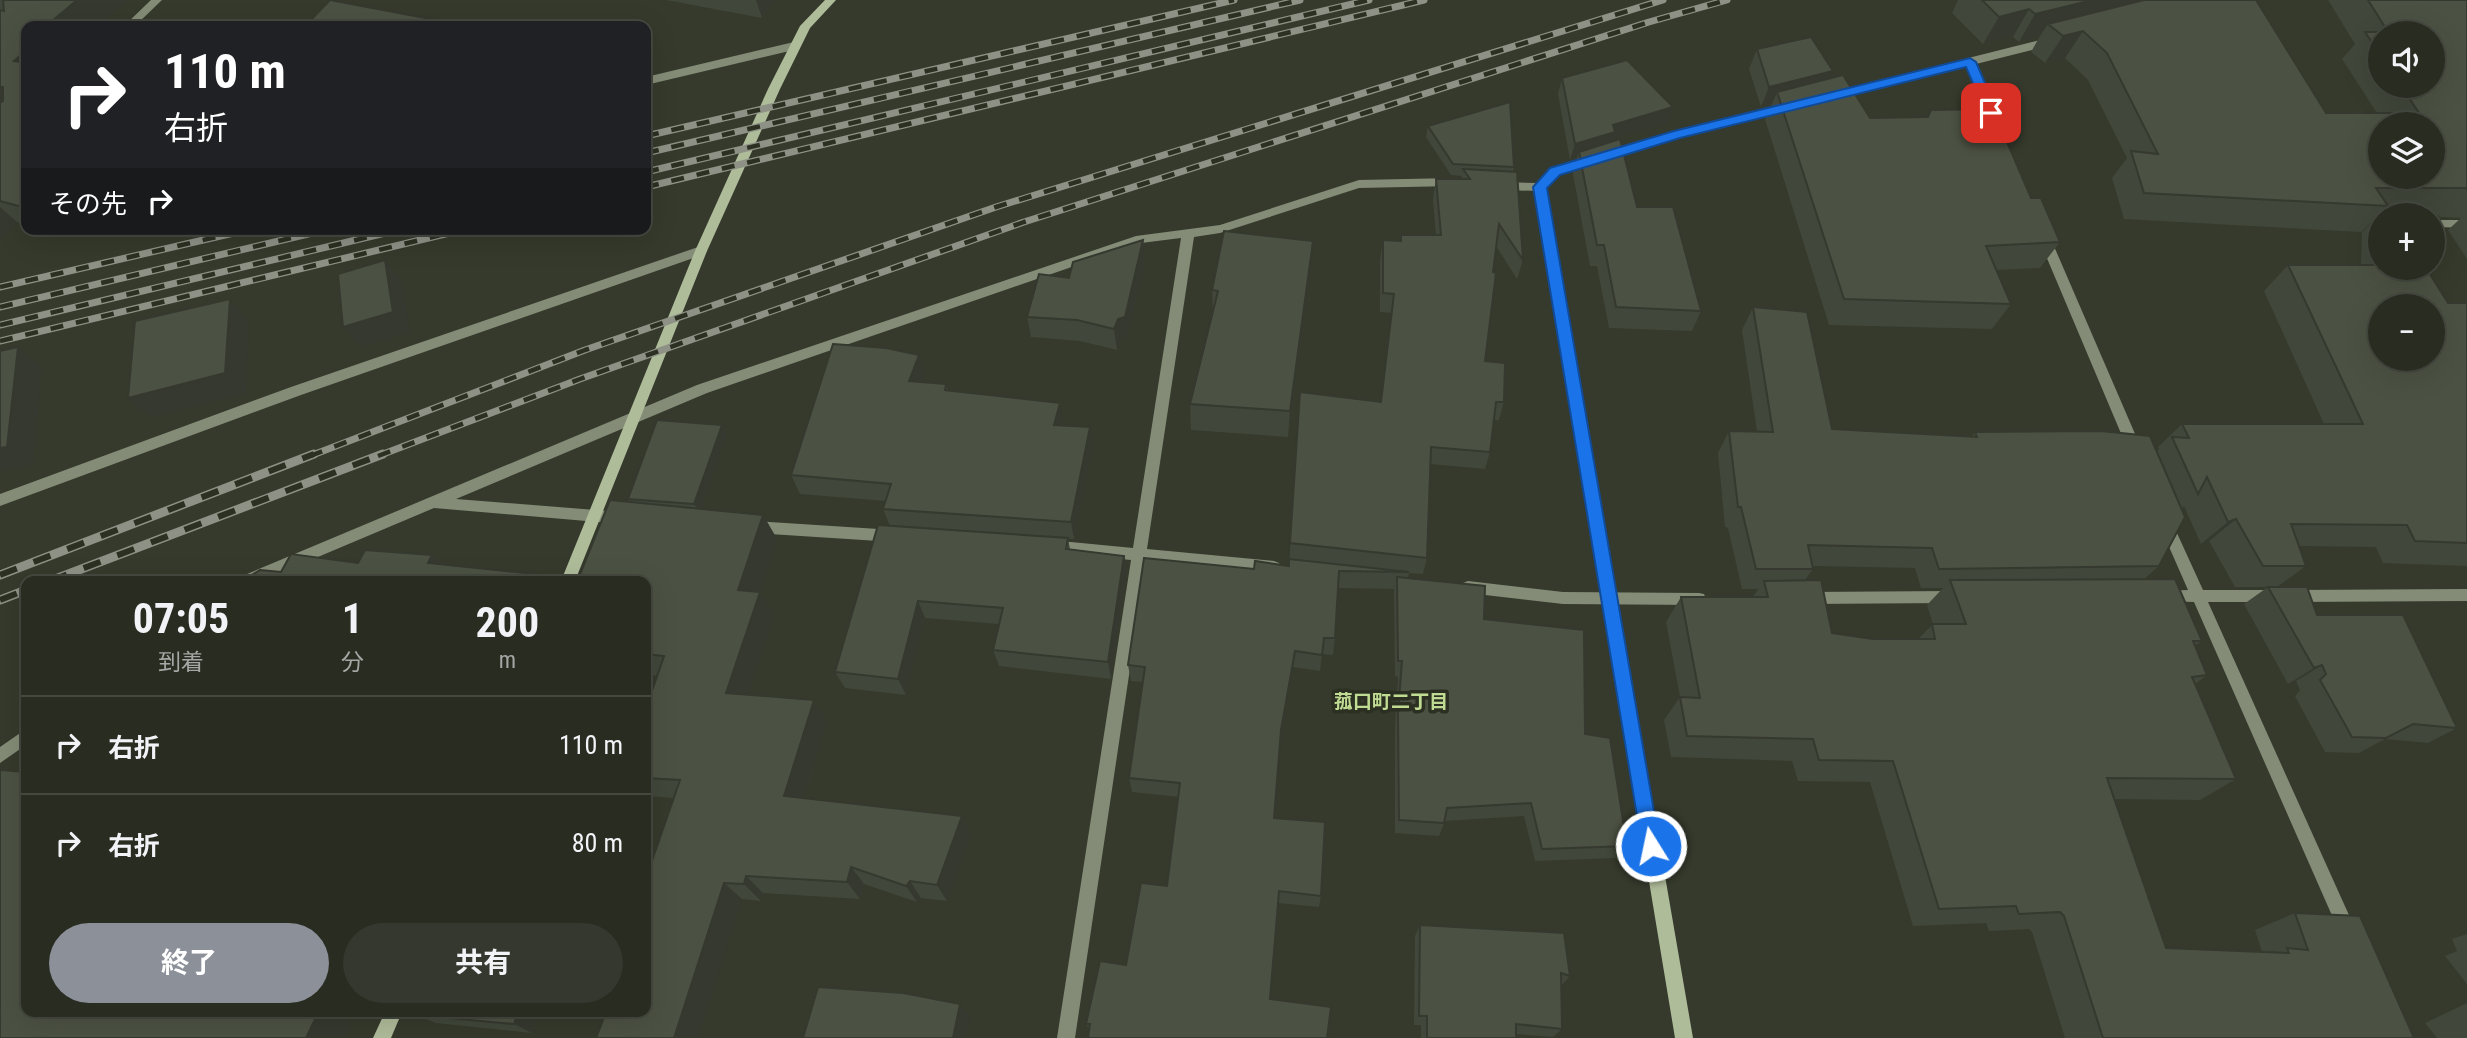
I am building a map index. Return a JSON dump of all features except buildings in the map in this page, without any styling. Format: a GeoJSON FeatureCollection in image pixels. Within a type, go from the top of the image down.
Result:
{"type":"FeatureCollection","features":[{"type":"Feature","properties":{"kind":"street"},"geometry":{"type":"LineString","coordinates":[[135,21],[158,0]]}},
{"type":"Feature","properties":{"kind":"street"},"geometry":{"type":"LineString","coordinates":[[570,576],[701,251],[794,46],[805,26],[831,0]]}},
{"type":"Feature","properties":{"kind":"street"},"geometry":{"type":"LineString","coordinates":[[1827,97],[2063,38]]}},
{"type":"Feature","properties":{"kind":"street"},"geometry":{"type":"LineString","coordinates":[[651,80],[794,46]]}},
{"type":"Feature","properties":{"kind":"street"},"geometry":{"type":"LineString","coordinates":[[1970,62],[2002,138]]}},
{"type":"Feature","properties":{"kind":"street"},"geometry":{"type":"LineString","coordinates":[[1494,185],[1540,187],[1555,172],[1679,134],[1800,104]]}},
{"type":"Feature","properties":{"kind":"street"},"geometry":{"type":"LineString","coordinates":[[256,576],[702,389],[1140,239],[1220,229],[1359,184],[1466,183]]}},
{"type":"Feature","properties":{"kind":"street"},"geometry":{"type":"LineString","coordinates":[[1540,187],[1684,1038]]}},
{"type":"Feature","properties":{"kind":"street"},"geometry":{"type":"LineString","coordinates":[[2445,224],[2467,224]]}},
{"type":"Feature","properties":{"kind":"street"},"geometry":{"type":"LineString","coordinates":[[2040,227],[2143,469]]}},
{"type":"Feature","properties":{"kind":"street"},"geometry":{"type":"LineString","coordinates":[[1066,1038],[1137,552],[1188,234]]}},
{"type":"Feature","properties":{"kind":"street"},"geometry":{"type":"LineString","coordinates":[[0,500],[296,391],[701,251]]}},
{"type":"Feature","properties":{"kind":"street"},"geometry":{"type":"LineString","coordinates":[[432,503],[632,519]]}},
{"type":"Feature","properties":{"kind":"street"},"geometry":{"type":"LineString","coordinates":[[2159,507],[2355,948]]}},
{"type":"Feature","properties":{"kind":"street"},"geometry":{"type":"LineString","coordinates":[[741,526],[905,537]]}},
{"type":"Feature","properties":{"kind":"street"},"geometry":{"type":"LineString","coordinates":[[1028,545],[1137,552],[1289,568]]}},
{"type":"Feature","properties":{"kind":"street"},"geometry":{"type":"LineString","coordinates":[[1453,586],[1563,598],[1718,598]]}},
{"type":"Feature","properties":{"kind":"street"},"geometry":{"type":"LineString","coordinates":[[2143,596],[2467,595]]}},
{"type":"Feature","properties":{"kind":"street"},"geometry":{"type":"LineString","coordinates":[[1786,598],[1964,597]]}},
{"type":"Feature","properties":{"kind":"street"},"geometry":{"type":"LineString","coordinates":[[0,756],[21,740]]}},
{"type":"Feature","properties":{"kind":"street"},"geometry":{"type":"LineString","coordinates":[[382,1038],[391,1017]]}},
{"type":"Feature","properties":{"kind":"railway"},"geometry":{"type":"LineString","coordinates":[[651,135],[1234,0]]}},
{"type":"Feature","properties":{"kind":"railway"},"geometry":{"type":"LineString","coordinates":[[651,152],[1300,0]]}},
{"type":"Feature","properties":{"kind":"railway"},"geometry":{"type":"LineString","coordinates":[[651,171],[1369,0]]}},
{"type":"Feature","properties":{"kind":"railway"},"geometry":{"type":"LineString","coordinates":[[651,186],[1424,0]]}},
{"type":"Feature","properties":{"kind":"railway"},"geometry":{"type":"LineString","coordinates":[[310,456],[585,350],[996,207],[1663,0]]}},
{"type":"Feature","properties":{"kind":"railway"},"geometry":{"type":"LineString","coordinates":[[378,456],[580,379],[1024,222],[1649,22],[1727,0]]}},
{"type":"Feature","properties":{"kind":"railway"},"geometry":{"type":"LineString","coordinates":[[0,287],[225,235]]}},
{"type":"Feature","properties":{"kind":"railway"},"geometry":{"type":"LineString","coordinates":[[0,307],[304,235]]}},
{"type":"Feature","properties":{"kind":"railway"},"geometry":{"type":"LineString","coordinates":[[0,325],[377,235]]}},
{"type":"Feature","properties":{"kind":"railway"},"geometry":{"type":"LineString","coordinates":[[0,341],[441,235]]}},
{"type":"Feature","properties":{"kind":"railway"},"geometry":{"type":"LineString","coordinates":[[0,575],[314,454]]}},
{"type":"Feature","properties":{"kind":"railway"},"geometry":{"type":"LineString","coordinates":[[63,576],[383,454]]}},
{"type":"Feature","properties":{"kind":"railway"},"geometry":{"type":"LineString","coordinates":[[0,600],[21,592]]}},
{"type":"Feature","properties":{"kind":"district","name":"菰口町二丁目"},"geometry":{"type":"Point","coordinates":[1391,701]}},
{"type":"Feature","properties":{"kind":"route"},"geometry":{"type":"LineString","coordinates":[[1651,846],[1540,187],[1555,172],[1679,134],[1970,62],[1991,113]]}}]}
